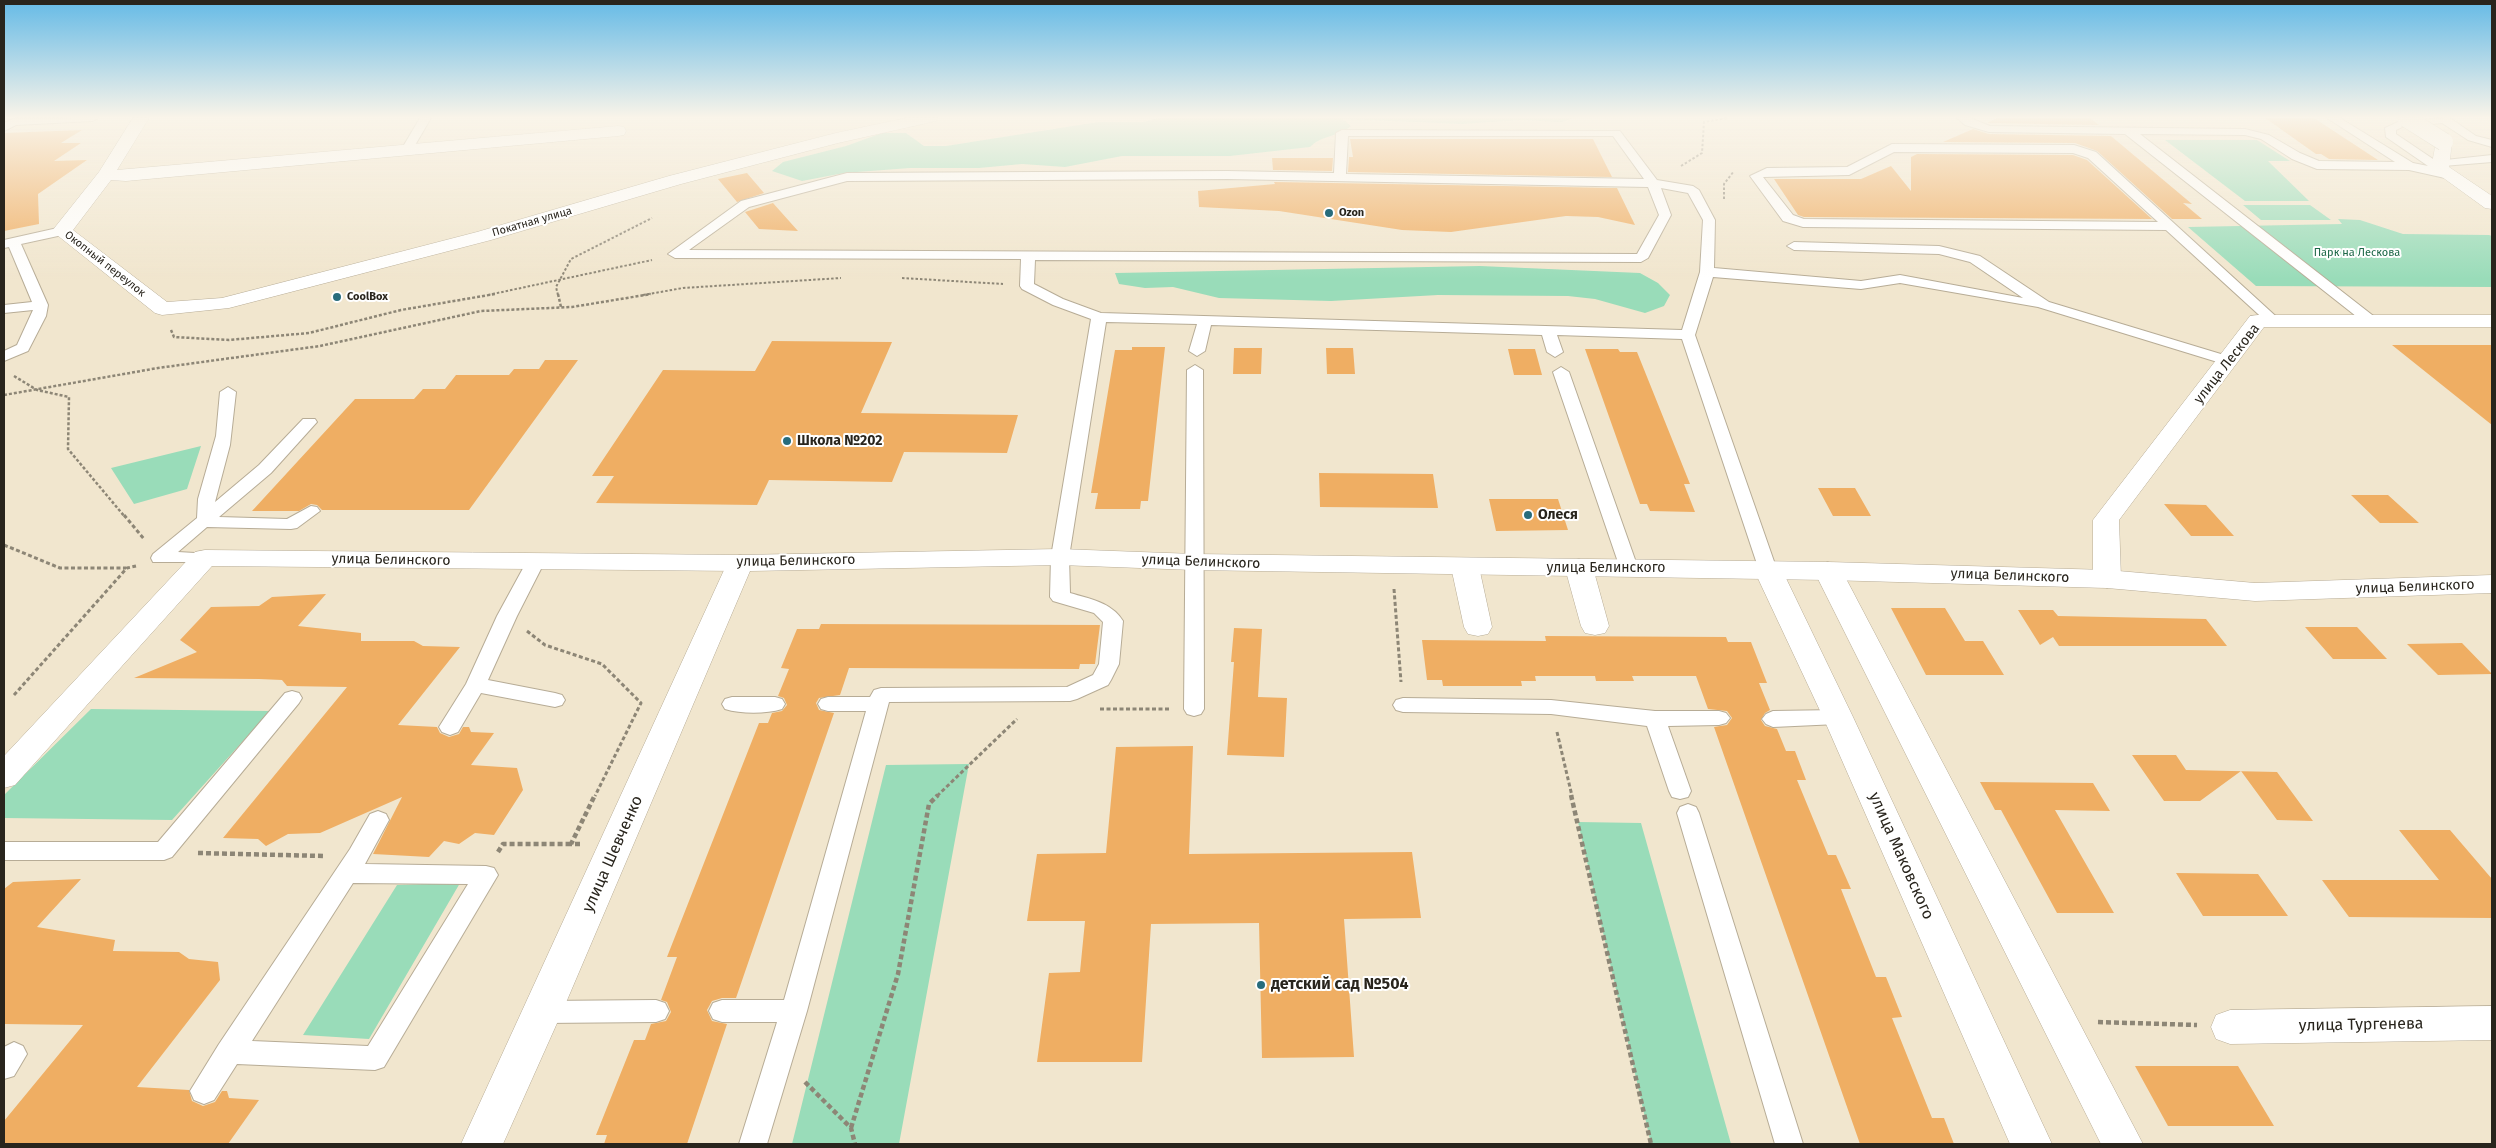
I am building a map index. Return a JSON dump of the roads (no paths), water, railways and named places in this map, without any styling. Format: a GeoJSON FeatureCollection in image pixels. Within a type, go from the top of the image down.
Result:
{"type":"FeatureCollection","features":[{"type":"Feature","properties":{"kind":"street"},"geometry":{"type":"LineString","coordinates":[[106,174],[126,176],[174,172]]}},
{"type":"Feature","properties":{"kind":"street","name":"Покатная улица"},"geometry":{"type":"LineString","coordinates":[[162,309],[222,304],[474,238],[707,172]]}},
{"type":"Feature","properties":{"kind":"street"},"geometry":{"type":"LineString","coordinates":[[2446,172],[2492,204]]}},
{"type":"Feature","properties":{"kind":"street","name":"Окопный переулок"},"geometry":{"type":"LineString","coordinates":[[106,174],[62,231],[162,309]]}},
{"type":"Feature","properties":{"kind":"street","name":"улица Лескова"},"geometry":{"type":"LineString","coordinates":[[2107,579],[2106,520],[2258,321],[2492,321]]}},
{"type":"Feature","properties":{"kind":"street","name":"улица Белинского"},"geometry":{"type":"LineString","coordinates":[[206,558],[740,563],[1060,557],[1194,562],[1828,571],[2107,579],[2255,592],[2492,584]]}},
{"type":"Feature","properties":{"kind":"street"},"geometry":{"type":"LineString","coordinates":[[4,776],[206,558]]}},
{"type":"Feature","properties":{"kind":"street","name":"улица Шевченко"},"geometry":{"type":"LineString","coordinates":[[482,1144],[544,1012],[740,563]]}},
{"type":"Feature","properties":{"kind":"street"},"geometry":{"type":"LineString","coordinates":[[1465,567],[1478,627]]}},
{"type":"Feature","properties":{"kind":"street"},"geometry":{"type":"LineString","coordinates":[[1579,568],[1595,626]]}},
{"type":"Feature","properties":{"kind":"street","name":"улица Маковского"},"geometry":{"type":"LineString","coordinates":[[1768,570],[1838,717],[2031,1144]]}},
{"type":"Feature","properties":{"kind":"street"},"geometry":{"type":"LineString","coordinates":[[1828,571],[2122,1144]]}},
{"type":"Feature","properties":{"kind":"street","name":"улица Тургенева"},"geometry":{"type":"LineString","coordinates":[[2230,1026],[2492,1023]]}},
{"type":"Feature","properties":{"kind":"lane"},"geometry":{"type":"LineString","coordinates":[[1340,172],[1340,177]]}},
{"type":"Feature","properties":{"kind":"lane"},"geometry":{"type":"LineString","coordinates":[[1645,172],[1654,183],[1665,215],[1641,258],[675,254],[745,204],[847,177],[1226,175],[1654,183],[1693,190],[1708,220],[1707,272],[1688,335],[1768,570]]}},
{"type":"Feature","properties":{"kind":"lane"},"geometry":{"type":"LineString","coordinates":[[1802,172],[1767,172],[1756,176],[1788,218],[1803,223],[2169,226]]}},
{"type":"Feature","properties":{"kind":"lane"},"geometry":{"type":"LineString","coordinates":[[2109,172],[2274,321]]}},
{"type":"Feature","properties":{"kind":"lane"},"geometry":{"type":"LineString","coordinates":[[2180,172],[2371,321]]}},
{"type":"Feature","properties":{"kind":"lane"},"geometry":{"type":"LineString","coordinates":[[4,357],[22,348],[39,316],[41,305],[9,243],[62,231]]}},
{"type":"Feature","properties":{"kind":"lane"},"geometry":{"type":"LineString","coordinates":[[1794,246],[1939,250],[1975,259],[2044,305]]}},
{"type":"Feature","properties":{"kind":"lane"},"geometry":{"type":"LineString","coordinates":[[1028,256],[1028,286],[1058,302],[1098,317],[1688,335]]}},
{"type":"Feature","properties":{"kind":"lane"},"geometry":{"type":"LineString","coordinates":[[1707,272],[1862,285],[1900,279],[2044,305],[2229,361]]}},
{"type":"Feature","properties":{"kind":"lane"},"geometry":{"type":"LineString","coordinates":[[4,309],[41,305]]}},
{"type":"Feature","properties":{"kind":"lane"},"geometry":{"type":"LineString","coordinates":[[753,1144],[794,1011],[881,694],[1070,694],[1101,680],[1108,664],[1113,621],[1101,609],[1060,597],[1060,557],[1098,317]]}},
{"type":"Feature","properties":{"kind":"lane"},"geometry":{"type":"LineString","coordinates":[[1197,351],[1205,320]]}},
{"type":"Feature","properties":{"kind":"lane"},"geometry":{"type":"LineString","coordinates":[[1548,330],[1554,352]]}},
{"type":"Feature","properties":{"kind":"lane"},"geometry":{"type":"LineString","coordinates":[[1194,709],[1195,370]]}},
{"type":"Feature","properties":{"kind":"lane"},"geometry":{"type":"LineString","coordinates":[[1561,372],[1629,568]]}},
{"type":"Feature","properties":{"kind":"lane"},"geometry":{"type":"LineString","coordinates":[[206,522],[204,508],[218,461],[228,392]]}},
{"type":"Feature","properties":{"kind":"lane"},"geometry":{"type":"LineString","coordinates":[[206,558],[160,558],[206,522],[265,470],[309,422]]}},
{"type":"Feature","properties":{"kind":"lane"},"geometry":{"type":"LineString","coordinates":[[206,522],[291,524],[311,510]]}},
{"type":"Feature","properties":{"kind":"lane"},"geometry":{"type":"LineString","coordinates":[[450,727],[476,685],[507,616],[536,561]]}},
{"type":"Feature","properties":{"kind":"lane"},"geometry":{"type":"LineString","coordinates":[[476,685],[555,700]]}},
{"type":"Feature","properties":{"kind":"lane"},"geometry":{"type":"LineString","coordinates":[[4,851],[164,851],[292,698]]}},
{"type":"Feature","properties":{"kind":"lane"},"geometry":{"type":"LineString","coordinates":[[732,704],[775,704]]}},
{"type":"Feature","properties":{"kind":"lane"},"geometry":{"type":"LineString","coordinates":[[828,704],[878,704]]}},
{"type":"Feature","properties":{"kind":"lane"},"geometry":{"type":"LineString","coordinates":[[1403,705],[1551,707],[1655,719],[1720,718]]}},
{"type":"Feature","properties":{"kind":"lane"},"geometry":{"type":"LineString","coordinates":[[1773,719],[1838,717]]}},
{"type":"Feature","properties":{"kind":"lane"},"geometry":{"type":"LineString","coordinates":[[1655,719],[1684,802],[1789,1144]]}},
{"type":"Feature","properties":{"kind":"lane"},"geometry":{"type":"LineString","coordinates":[[204,1091],[352,865],[378,820]]}},
{"type":"Feature","properties":{"kind":"lane"},"geometry":{"type":"LineString","coordinates":[[228,1052],[375,1058],[486,875],[352,865]]}},
{"type":"Feature","properties":{"kind":"lane"},"geometry":{"type":"LineString","coordinates":[[544,1012],[656,1011]]}},
{"type":"Feature","properties":{"kind":"lane"},"geometry":{"type":"LineString","coordinates":[[722,1011],[794,1011]]}},
{"type":"Feature","properties":{"kind":"place","name":"Ozon"},"geometry":{"type":"Point","coordinates":[1329,213]}},
{"type":"Feature","properties":{"kind":"place","name":"CoolBox"},"geometry":{"type":"Point","coordinates":[337,297]}},
{"type":"Feature","properties":{"kind":"place","name":"Школа №202"},"geometry":{"type":"Point","coordinates":[787,441]}},
{"type":"Feature","properties":{"kind":"place","name":"Олеся"},"geometry":{"type":"Point","coordinates":[1528,515]}},
{"type":"Feature","properties":{"kind":"place","name":"детский сад №504"},"geometry":{"type":"Point","coordinates":[1261,985]}},
{"type":"Feature","properties":{"kind":"park label","name":"Парк на Лескова"},"geometry":{"type":"Point","coordinates":[2357,253]}}]}
